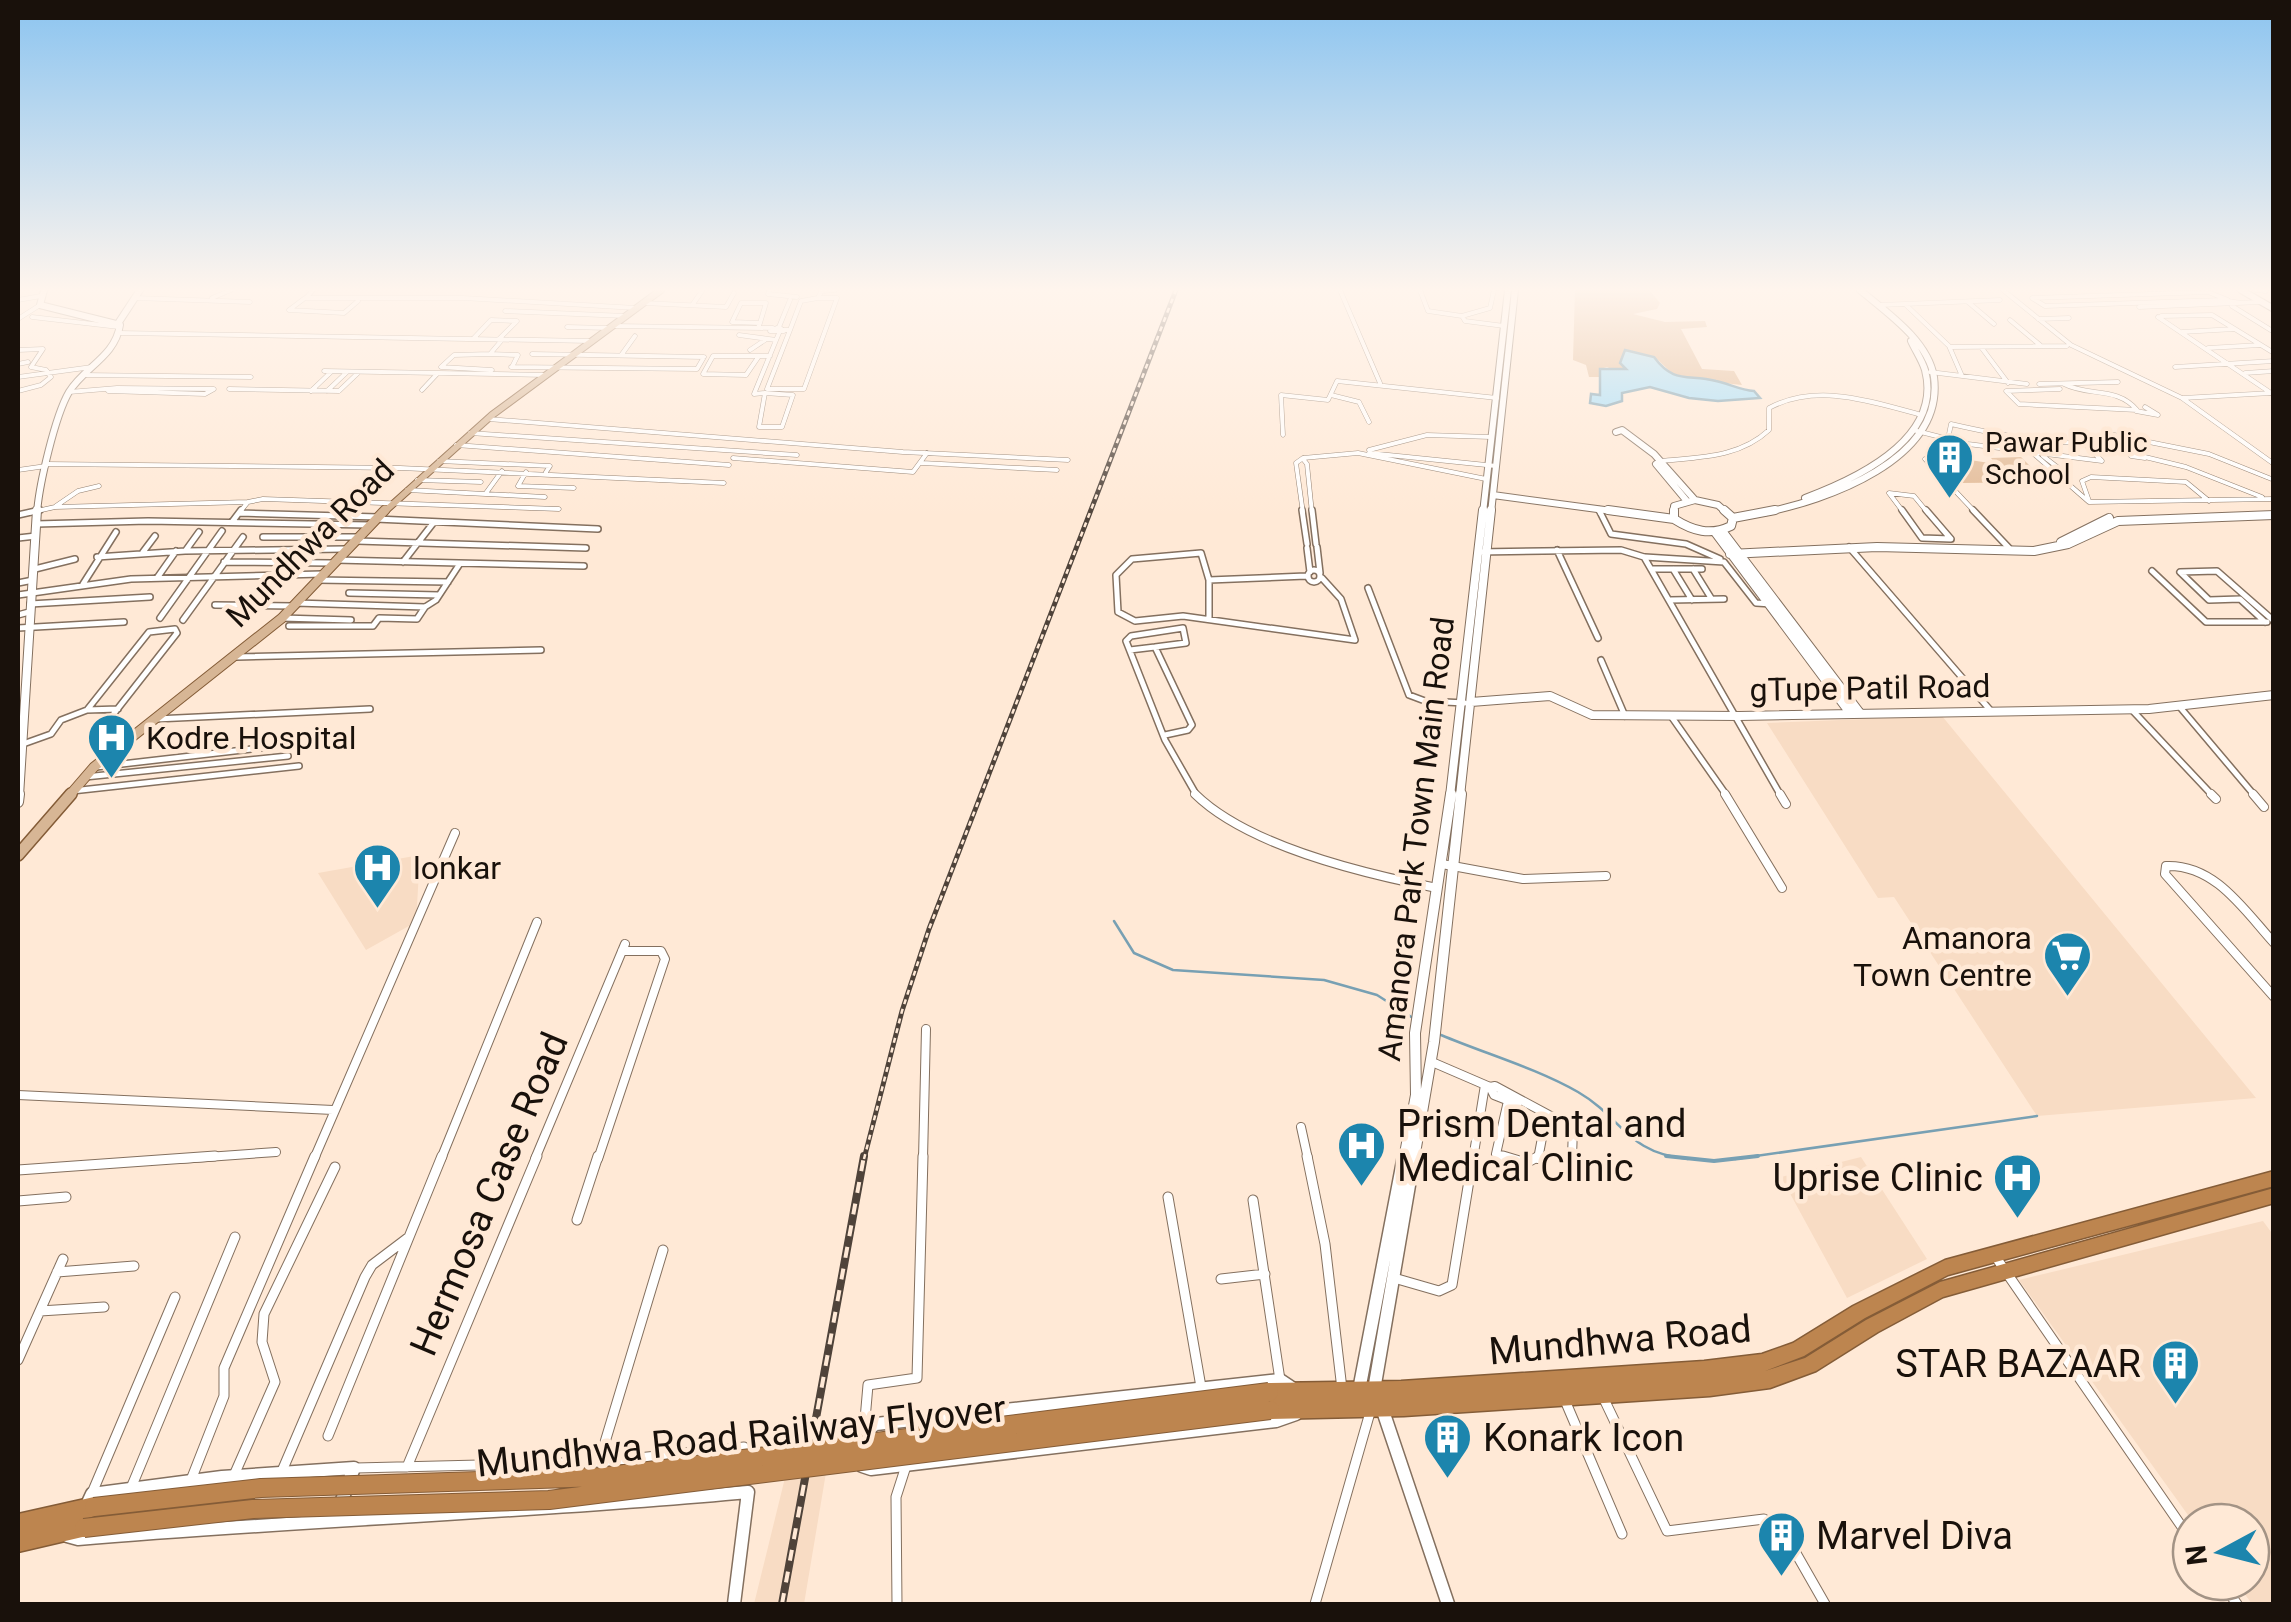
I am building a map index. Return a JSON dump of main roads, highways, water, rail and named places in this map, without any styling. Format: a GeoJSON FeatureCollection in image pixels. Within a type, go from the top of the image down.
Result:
{"type":"FeatureCollection","features":[{"type":"Feature","properties":{"kind":"highway","name":"Mundhwa Road"},"geometry":{"type":"LineString","coordinates":[[1302,1400],[1563,1396],[1746,1384],[1999,1262],[2274,1178]]}},
{"type":"Feature","properties":{"kind":"highway","name":"Mundhwa Road"},"geometry":{"type":"LineString","coordinates":[[1999,1262],[2274,1195]]}},
{"type":"Feature","properties":{"kind":"highway","name":"Mundhwa Road"},"geometry":{"type":"LineString","coordinates":[[1302,1400],[1794,1362]]}},
{"type":"Feature","properties":{"kind":"highway","name":"Mundhwa Road Railway Flyover"},"geometry":{"type":"LineString","coordinates":[[62,1522],[89,1509],[253,1509],[549,1500],[1273,1394],[1302,1400]]}},
{"type":"Feature","properties":{"kind":"highway"},"geometry":{"type":"LineString","coordinates":[[18,1522],[62,1522]]}},
{"type":"Feature","properties":{"kind":"highway"},"geometry":{"type":"LineString","coordinates":[[18,1542],[62,1522]]}},
{"type":"Feature","properties":{"kind":"main road"},"geometry":{"type":"LineString","coordinates":[[18,802],[23,744],[21,674],[35,569],[36,511],[68,392],[93,366]]}},
{"type":"Feature","properties":{"kind":"main road","name":"Mundhwa Road"},"geometry":{"type":"LineString","coordinates":[[18,856],[94,768],[286,622],[294,605],[319,577],[416,480],[486,420],[562,366]]}},
{"type":"Feature","properties":{"kind":"main road","name":"Amanora Park Town Main Road"},"geometry":{"type":"LineString","coordinates":[[1482,551],[1493,493],[1491,438],[1501,366]]}},
{"type":"Feature","properties":{"kind":"main road","name":"Amanora Park Town Main Road"},"geometry":{"type":"LineString","coordinates":[[1419,1001],[1466,703],[1486,480],[1492,466],[1503,366]]}},
{"type":"Feature","properties":{"kind":"main road"},"geometry":{"type":"LineString","coordinates":[[1918,431],[1929,372],[1925,366]]}},
{"type":"Feature","properties":{"kind":"main road"},"geometry":{"type":"LineString","coordinates":[[1673,516],[1676,504],[1691,500],[1713,503],[1731,516],[1787,509],[1846,489],[1889,466],[1918,431],[1934,400],[1927,366]]}},
{"type":"Feature","properties":{"kind":"main road"},"geometry":{"type":"LineString","coordinates":[[1616,430],[1637,440],[1661,461],[1691,500],[1662,470],[1616,430]]}},
{"type":"Feature","properties":{"kind":"main road"},"geometry":{"type":"LineString","coordinates":[[1493,493],[1673,516],[1691,529],[1718,532],[1731,526],[1731,516]]}},
{"type":"Feature","properties":{"kind":"main road"},"geometry":{"type":"LineString","coordinates":[[1493,493],[1673,516]]}},
{"type":"Feature","properties":{"kind":"main road"},"geometry":{"type":"LineString","coordinates":[[1964,548],[2058,543],[2112,522],[2136,518],[2274,513]]}},
{"type":"Feature","properties":{"kind":"main road"},"geometry":{"type":"LineString","coordinates":[[1734,554],[1939,543],[1964,548],[2047,550],[2088,530]]}},
{"type":"Feature","properties":{"kind":"main road"},"geometry":{"type":"LineString","coordinates":[[1718,532],[1749,579],[1773,604],[1855,713]]}},
{"type":"Feature","properties":{"kind":"main road","name":"gTupe Patil Road"},"geometry":{"type":"LineString","coordinates":[[1466,703],[1550,696],[1592,716],[1739,716],[2132,710],[2274,695]]}},
{"type":"Feature","properties":{"kind":"main road","name":"Amanora Park Town Main Road"},"geometry":{"type":"LineString","coordinates":[[1366,1397],[1432,1062],[1456,868],[1466,703]]}},
{"type":"Feature","properties":{"kind":"main road","name":"Amanora Park Town Main Road"},"geometry":{"type":"LineString","coordinates":[[1366,1397],[1416,1095],[1415,1033]]}},
{"type":"Feature","properties":{"kind":"main road"},"geometry":{"type":"LineString","coordinates":[[1201,1387],[1302,1400],[1276,1421],[862,1467],[864,1431],[889,1422],[1201,1387]]}},
{"type":"Feature","properties":{"kind":"main road"},"geometry":{"type":"LineString","coordinates":[[1102,1398],[1106,1442]]}},
{"type":"Feature","properties":{"kind":"main road"},"geometry":{"type":"LineString","coordinates":[[334,1520],[354,1468]]}},
{"type":"Feature","properties":{"kind":"main road"},"geometry":{"type":"LineString","coordinates":[[62,1522],[78,1539],[334,1520],[580,1508],[748,1492],[734,1604]]}},
{"type":"Feature","properties":{"kind":"water"},"geometry":{"type":"Polygon","coordinates":[[[1623,366],[1662,366],[1675,375],[1754,391],[1760,398],[1718,401],[1650,387],[1622,393],[1622,401],[1606,406],[1590,403],[1591,394],[1600,395],[1600,369],[1626,369],[1623,366]]]}},
{"type":"Feature","properties":{"kind":"waterway"},"geometry":{"type":"LineString","coordinates":[[1114,921],[1134,953],[1173,970],[1324,980],[1377,995],[1413,1018]]}},
{"type":"Feature","properties":{"kind":"waterway"},"geometry":{"type":"LineString","coordinates":[[1441,1035],[1562,1083],[1593,1102],[1638,1142],[1651,1150],[1680,1157]]}},
{"type":"Feature","properties":{"kind":"waterway"},"geometry":{"type":"LineString","coordinates":[[1748,1157],[2037,1116]]}},
{"type":"Feature","properties":{"kind":"waterway"},"geometry":{"type":"LineString","coordinates":[[1666,1156],[1680,1157]]}},
{"type":"Feature","properties":{"kind":"waterway"},"geometry":{"type":"LineString","coordinates":[[1748,1157],[1758,1156]]}},
{"type":"Feature","properties":{"kind":"waterway"},"geometry":{"type":"LineString","coordinates":[[1680,1157],[1714,1161],[1748,1157]]}},
{"type":"Feature","properties":{"kind":"waterway"},"geometry":{"type":"LineString","coordinates":[[1680,1157],[1688,1159]]}},
{"type":"Feature","properties":{"kind":"waterway"},"geometry":{"type":"LineString","coordinates":[[1735,1159],[1748,1157]]}},
{"type":"Feature","properties":{"kind":"railway"},"geometry":{"type":"LineString","coordinates":[[864,1159],[902,1011],[929,929],[1147,366]]}},
{"type":"Feature","properties":{"kind":"railway"},"geometry":{"type":"LineString","coordinates":[[782,1604],[864,1156]]}},
{"type":"Feature","properties":{"kind":"place","name":"Pawar Public School"},"geometry":{"type":"Point","coordinates":[1950,500]}},
{"type":"Feature","properties":{"kind":"place","name":"Kodre Hospital"},"geometry":{"type":"Point","coordinates":[111,780]}},
{"type":"Feature","properties":{"kind":"place","name":"lonkar"},"geometry":{"type":"Point","coordinates":[378,910]}},
{"type":"Feature","properties":{"kind":"place","name":"Amanora Town Centre"},"geometry":{"type":"Point","coordinates":[2067,998]}},
{"type":"Feature","properties":{"kind":"place","name":"Prism Dental and Medical Clinic"},"geometry":{"type":"Point","coordinates":[1362,1188]}},
{"type":"Feature","properties":{"kind":"place","name":"Uprise Clinic"},"geometry":{"type":"Point","coordinates":[2018,1220]}},
{"type":"Feature","properties":{"kind":"place","name":"STAR BAZAAR"},"geometry":{"type":"Point","coordinates":[2176,1406]}},
{"type":"Feature","properties":{"kind":"place","name":"Konark Icon"},"geometry":{"type":"Point","coordinates":[1448,1480]}},
{"type":"Feature","properties":{"kind":"place","name":"Marvel Diva"},"geometry":{"type":"Point","coordinates":[1781,1578]}}]}
